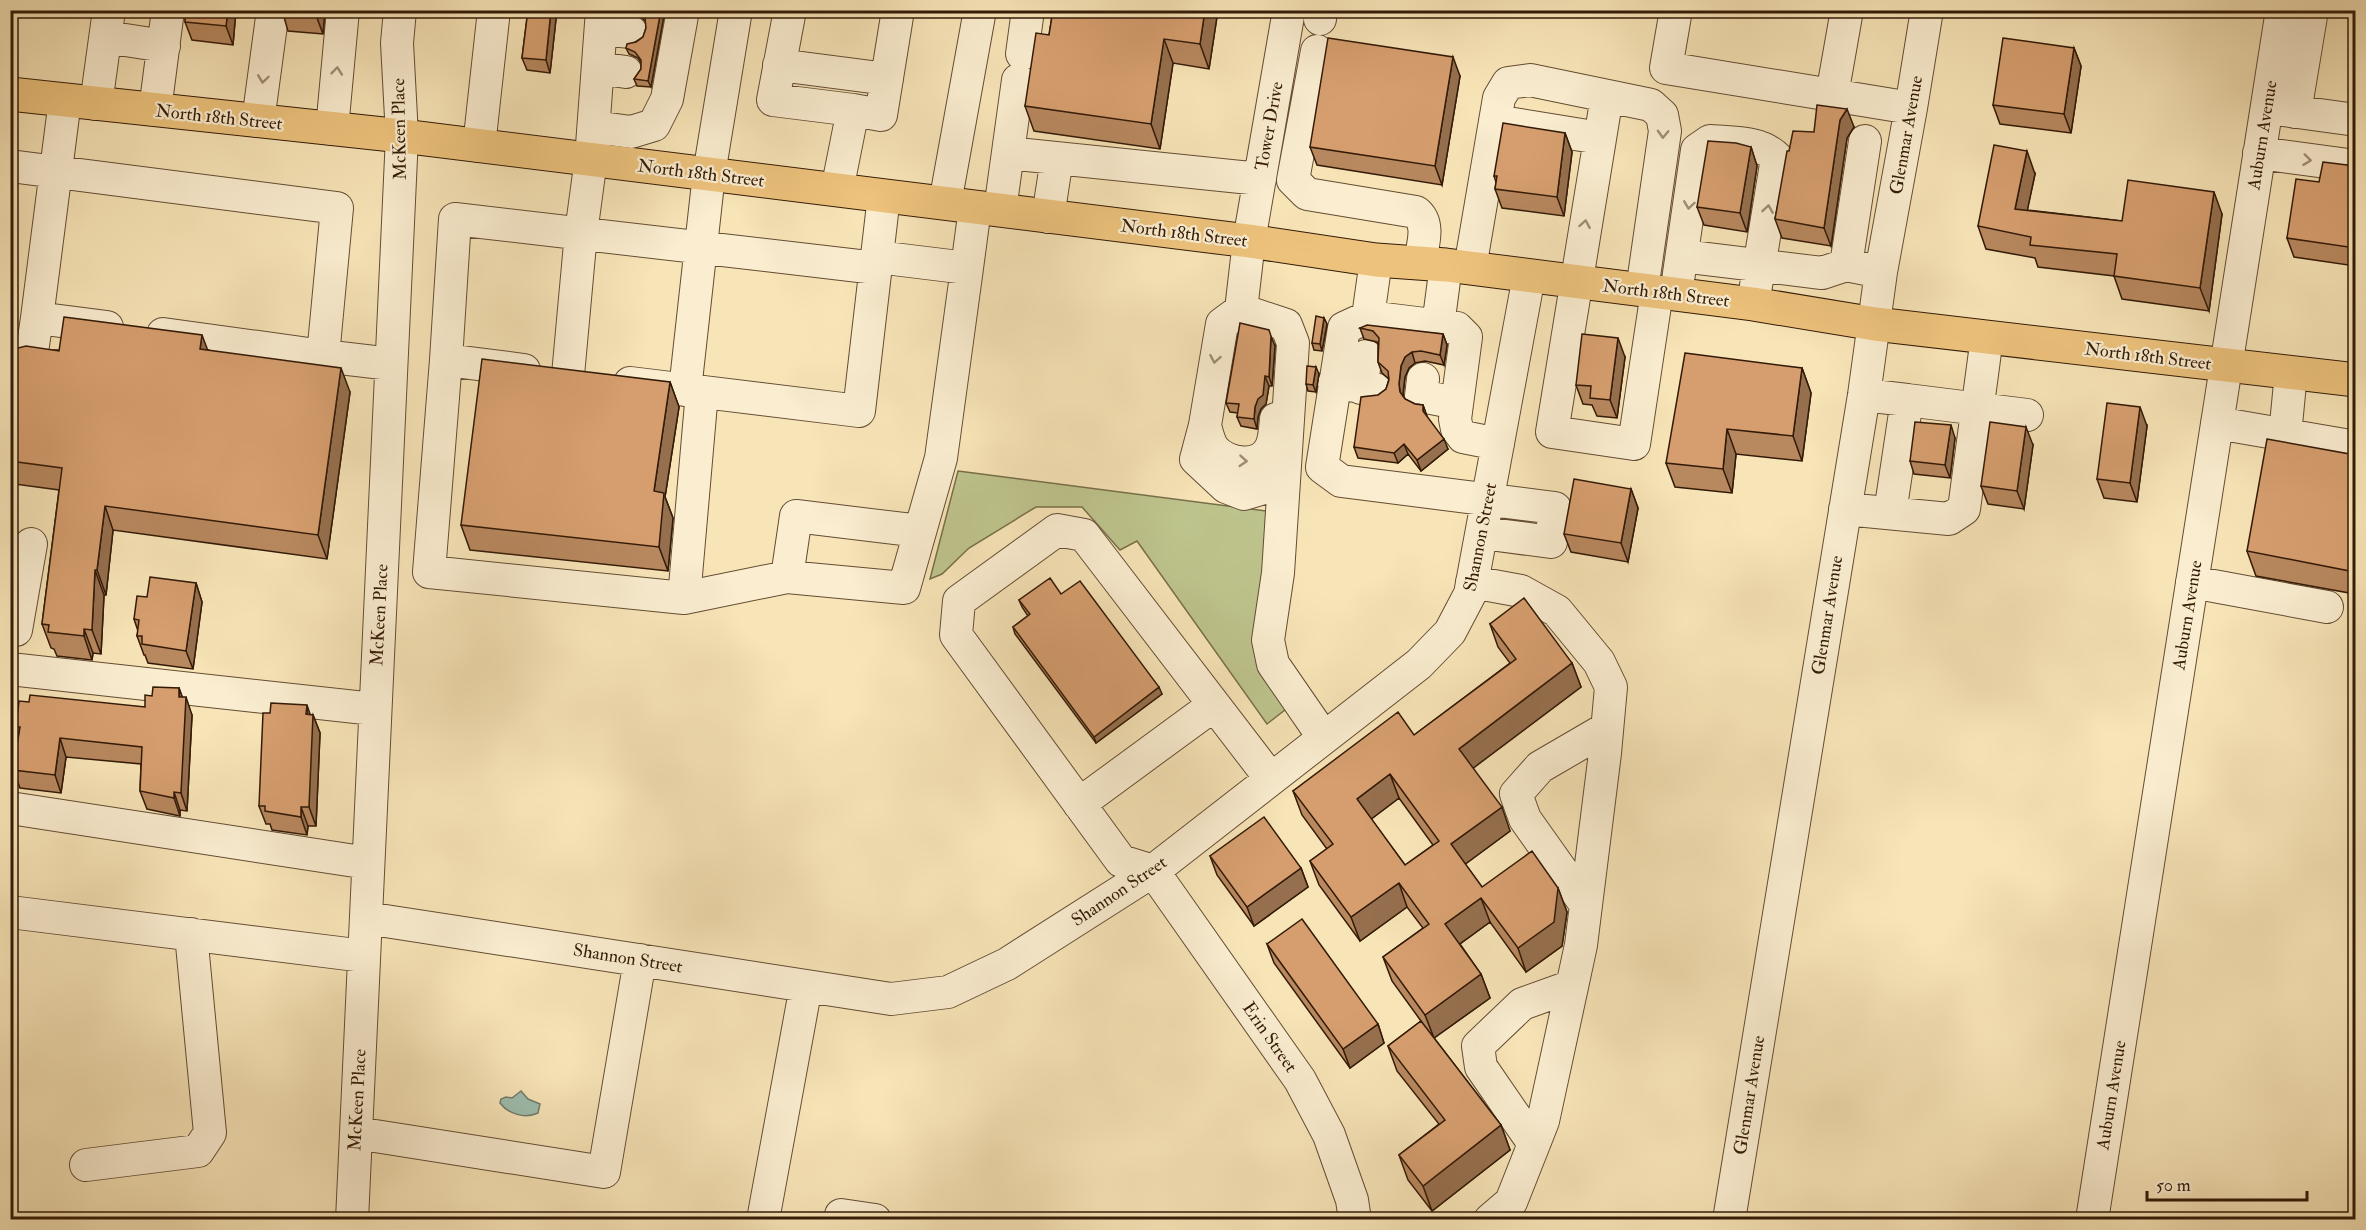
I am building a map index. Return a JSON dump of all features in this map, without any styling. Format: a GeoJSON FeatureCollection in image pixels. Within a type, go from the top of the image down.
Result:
{"type":"FeatureCollection","features":[{"type":"Feature","properties":{"kind":"main road","name":"North 18th Street"},"geometry":{"type":"LineString","coordinates":[[10,94],[402,136],[591,159],[1376,260],[1445,265],[1753,304],[1875,324],[2355,380]]}},
{"type":"Feature","properties":{"kind":"street"},"geometry":{"type":"LineString","coordinates":[[155,110],[168,10]]}},
{"type":"Feature","properties":{"kind":"street"},"geometry":{"type":"LineString","coordinates":[[258,121],[273,10]]}},
{"type":"Feature","properties":{"kind":"street"},"geometry":{"type":"LineString","coordinates":[[332,129],[343,10]]}},
{"type":"Feature","properties":{"kind":"street","name":"McKeen Place"},"geometry":{"type":"LineString","coordinates":[[352,1220],[402,136],[397,43],[400,10]]}},
{"type":"Feature","properties":{"kind":"street"},"geometry":{"type":"LineString","coordinates":[[479,146],[494,10]]}},
{"type":"Feature","properties":{"kind":"street"},"geometry":{"type":"LineString","coordinates":[[684,598],[700,248],[709,174],[736,10]]}},
{"type":"Feature","properties":{"kind":"street"},"geometry":{"type":"LineString","coordinates":[[790,10],[773,100],[881,115],[898,10]]}},
{"type":"Feature","properties":{"kind":"street"},"geometry":{"type":"LineString","coordinates":[[381,568],[684,598],[787,577],[904,588],[941,458],[967,268],[973,207],[980,10]]}},
{"type":"Feature","properties":{"kind":"street"},"geometry":{"type":"LineString","coordinates":[[973,207],[1008,153],[1028,10]]}},
{"type":"Feature","properties":{"kind":"street","name":"Tower Drive"},"geometry":{"type":"LineString","coordinates":[[1240,310],[1249,242],[1289,10]]}},
{"type":"Feature","properties":{"kind":"street"},"geometry":{"type":"LineString","coordinates":[[1676,10],[1666,68],[1911,108]]}},
{"type":"Feature","properties":{"kind":"street"},"geometry":{"type":"LineString","coordinates":[[1832,95],[1847,10]]}},
{"type":"Feature","properties":{"kind":"street","name":"Glenmar Avenue"},"geometry":{"type":"LineString","coordinates":[[1729,1220],[1864,395],[1881,272],[1911,108],[1926,10]]}},
{"type":"Feature","properties":{"kind":"street","name":"Auburn Avenue"},"geometry":{"type":"LineString","coordinates":[[2092,1220],[2259,153],[2281,110],[2282,10]]}},
{"type":"Feature","properties":{"kind":"street"},"geometry":{"type":"LineString","coordinates":[[2312,10],[2281,110],[2355,120]]}},
{"type":"Feature","properties":{"kind":"street"},"geometry":{"type":"LineString","coordinates":[[10,360],[32,352],[57,172],[107,24],[164,45]]}},
{"type":"Feature","properties":{"kind":"street"},"geometry":{"type":"LineString","coordinates":[[568,375],[581,233],[594,127],[612,70],[611,24]]}},
{"type":"Feature","properties":{"kind":"street"},"geometry":{"type":"LineString","coordinates":[[594,127],[631,132],[654,125],[667,99],[667,76],[676,27]]}},
{"type":"Feature","properties":{"kind":"street"},"geometry":{"type":"LineString","coordinates":[[1317,51],[1293,180],[1306,195],[1416,212],[1422,217],[1445,265]]}},
{"type":"Feature","properties":{"kind":"street"},"geometry":{"type":"LineString","coordinates":[[779,65],[887,79]]}},
{"type":"Feature","properties":{"kind":"street"},"geometry":{"type":"LineString","coordinates":[[1396,329],[1445,265],[1476,234],[1498,121],[1498,98],[1508,83],[1530,80],[1651,105],[1662,115],[1665,131],[1658,292],[1634,444],[1552,432],[1607,96]]}},
{"type":"Feature","properties":{"kind":"street"},"geometry":{"type":"LineString","coordinates":[[837,190],[853,110]]}},
{"type":"Feature","properties":{"kind":"street"},"geometry":{"type":"LineString","coordinates":[[1498,121],[1600,138]]}},
{"type":"Feature","properties":{"kind":"street"},"geometry":{"type":"LineString","coordinates":[[1658,292],[1682,256],[1697,150],[1710,141],[1762,147],[1770,150],[1777,158],[1753,304]]}},
{"type":"Feature","properties":{"kind":"street"},"geometry":{"type":"LineString","coordinates":[[1846,265],[1865,141]]}},
{"type":"Feature","properties":{"kind":"street"},"geometry":{"type":"LineString","coordinates":[[1008,153],[1293,180]]}},
{"type":"Feature","properties":{"kind":"street"},"geometry":{"type":"LineString","coordinates":[[2259,153],[2355,166]]}},
{"type":"Feature","properties":{"kind":"street"},"geometry":{"type":"LineString","coordinates":[[1048,217],[1057,158]]}},
{"type":"Feature","properties":{"kind":"street"},"geometry":{"type":"LineString","coordinates":[[10,166],[337,208],[323,356]]}},
{"type":"Feature","properties":{"kind":"street"},"geometry":{"type":"LineString","coordinates":[[446,360],[859,411],[884,196]]}},
{"type":"Feature","properties":{"kind":"street"},"geometry":{"type":"LineString","coordinates":[[429,572],[455,219],[700,248],[967,268]]}},
{"type":"Feature","properties":{"kind":"street"},"geometry":{"type":"LineString","coordinates":[[1682,256],[1822,273],[1846,265],[1881,272]]}},
{"type":"Feature","properties":{"kind":"street"},"geometry":{"type":"LineString","coordinates":[[1376,260],[1396,329]]}},
{"type":"Feature","properties":{"kind":"street","name":"Shannon Street"},"geometry":{"type":"LineString","coordinates":[[366,918],[891,999],[948,992],[1007,964],[1152,871],[1419,664],[1450,632],[1470,594],[1529,276]]}},
{"type":"Feature","properties":{"kind":"street"},"geometry":{"type":"LineString","coordinates":[[1284,482],[1244,494],[1226,487],[1196,459],[1205,425],[1222,324],[1240,310],[1286,325],[1293,343],[1284,482],[1278,573],[1268,640],[1273,664],[1324,738]]}},
{"type":"Feature","properties":{"kind":"street"},"geometry":{"type":"LineString","coordinates":[[37,318],[391,363]]}},
{"type":"Feature","properties":{"kind":"street"},"geometry":{"type":"LineString","coordinates":[[1482,533],[1551,542],[1555,508],[1341,481],[1322,467],[1357,387],[1344,328],[1457,328],[1466,337],[1455,419],[1457,429],[1463,437],[1498,444]]}},
{"type":"Feature","properties":{"kind":"street"},"geometry":{"type":"LineString","coordinates":[[1205,425],[1211,446],[1218,454],[1236,462],[1250,463],[1263,458],[1271,448],[1282,388],[1288,331]]}},
{"type":"Feature","properties":{"kind":"street"},"geometry":{"type":"LineString","coordinates":[[1845,509],[1949,519],[1964,509],[1987,337]]}},
{"type":"Feature","properties":{"kind":"street"},"geometry":{"type":"LineString","coordinates":[[2284,435],[2291,373]]}},
{"type":"Feature","properties":{"kind":"street"},"geometry":{"type":"LineString","coordinates":[[1423,379],[1421,396],[1507,393]]}},
{"type":"Feature","properties":{"kind":"street"},"geometry":{"type":"LineString","coordinates":[[1864,395],[2027,415]]}},
{"type":"Feature","properties":{"kind":"street"},"geometry":{"type":"LineString","coordinates":[[1890,513],[1908,400]]}},
{"type":"Feature","properties":{"kind":"street"},"geometry":{"type":"LineString","coordinates":[[2217,423],[2355,447]]}},
{"type":"Feature","properties":{"kind":"street"},"geometry":{"type":"LineString","coordinates":[[787,577],[796,516],[920,531]]}},
{"type":"Feature","properties":{"kind":"street"},"geometry":{"type":"LineString","coordinates":[[1152,871],[1121,861],[956,635],[959,601],[1056,530],[1084,535],[1271,779]]}},
{"type":"Feature","properties":{"kind":"street"},"geometry":{"type":"LineString","coordinates":[[12,639],[31,544]]}},
{"type":"Feature","properties":{"kind":"street"},"geometry":{"type":"LineString","coordinates":[[1472,582],[1521,591],[1557,611],[1599,662],[1611,687],[1581,945],[1543,1121],[1511,1202],[1490,1220]]}},
{"type":"Feature","properties":{"kind":"street"},"geometry":{"type":"LineString","coordinates":[[2192,582],[2327,607]]}},
{"type":"Feature","properties":{"kind":"street"},"geometry":{"type":"LineString","coordinates":[[10,669],[374,709]]}},
{"type":"Feature","properties":{"kind":"street"},"geometry":{"type":"LineString","coordinates":[[1079,804],[1214,705]]}},
{"type":"Feature","properties":{"kind":"street"},"geometry":{"type":"LineString","coordinates":[[1586,905],[1525,819],[1516,794],[1540,767],[1607,728]]}},
{"type":"Feature","properties":{"kind":"street"},"geometry":{"type":"LineString","coordinates":[[10,807],[368,863]]}},
{"type":"Feature","properties":{"kind":"street","name":"Erin Street"},"geometry":{"type":"LineString","coordinates":[[1152,871],[1300,1080],[1329,1135],[1352,1200],[1355,1220]]}},
{"type":"Feature","properties":{"kind":"street"},"geometry":{"type":"LineString","coordinates":[[10,912],[364,956]]}},
{"type":"Feature","properties":{"kind":"street"},"geometry":{"type":"LineString","coordinates":[[86,1165],[198,1151],[210,1133],[191,934]]}},
{"type":"Feature","properties":{"kind":"street"},"geometry":{"type":"LineString","coordinates":[[356,1133],[604,1172],[640,960]]}},
{"type":"Feature","properties":{"kind":"street"},"geometry":{"type":"LineString","coordinates":[[763,1220],[806,986]]}},
{"type":"Feature","properties":{"kind":"street"},"geometry":{"type":"LineString","coordinates":[[1534,1144],[1481,1067],[1478,1046],[1522,1005],[1572,986]]}},
{"type":"Feature","properties":{"kind":"street"},"geometry":{"type":"LineString","coordinates":[[840,1220],[841,1215],[875,1220]]}},
{"type":"Feature","properties":{"kind":"green space"},"geometry":{"type":"Polygon","coordinates":[[[958,471],[1274,512],[1257,647],[1290,706],[1267,724],[1137,541],[1120,550],[1082,507],[1036,507],[969,548],[942,574],[930,579],[958,471]]]}},
{"type":"Feature","properties":{"kind":"shaded area"},"geometry":{"type":"Polygon","coordinates":[[[521,1091],[528,1099],[540,1104],[538,1113],[528,1116],[517,1114],[507,1110],[500,1103],[501,1099],[512,1098],[521,1091]]]}},
{"type":"Feature","properties":{"kind":"building"},"geometry":{"type":"Polygon","coordinates":[[[186,10],[228,10],[226,26],[185,22],[186,10]]]}},
{"type":"Feature","properties":{"kind":"building"},"geometry":{"type":"Polygon","coordinates":[[[282,10],[316,10],[316,15],[282,12],[282,10]]]}},
{"type":"Feature","properties":{"kind":"building"},"geometry":{"type":"Polygon","coordinates":[[[528,10],[551,10],[546,60],[522,58],[528,10]]]}},
{"type":"Feature","properties":{"kind":"building"},"geometry":{"type":"Polygon","coordinates":[[[638,10],[661,10],[648,81],[634,79],[641,69],[641,60],[635,52],[626,48],[627,44],[643,37],[646,28],[645,18],[638,10]]]}},
{"type":"Feature","properties":{"kind":"building"},"geometry":{"type":"Polygon","coordinates":[[[1053,10],[1205,10],[1200,44],[1164,39],[1151,124],[1025,106],[1036,33],[1049,35],[1053,10]]]}},
{"type":"Feature","properties":{"kind":"building"},"geometry":{"type":"Polygon","coordinates":[[[1328,38],[1453,57],[1435,166],[1310,147],[1328,38]]]}},
{"type":"Feature","properties":{"kind":"building"},"geometry":{"type":"Polygon","coordinates":[[[2003,38],[2074,48],[2064,114],[1993,105],[2003,38]]]}},
{"type":"Feature","properties":{"kind":"building"},"geometry":{"type":"Polygon","coordinates":[[[1817,105],[1847,109],[1840,120],[1824,228],[1775,219],[1787,151],[1789,151],[1793,131],[1814,132],[1817,105]]]}},
{"type":"Feature","properties":{"kind":"building"},"geometry":{"type":"Polygon","coordinates":[[[1503,123],[1565,133],[1557,197],[1495,189],[1497,176],[1494,176],[1503,123]]]}},
{"type":"Feature","properties":{"kind":"building"},"geometry":{"type":"Polygon","coordinates":[[[1708,141],[1736,143],[1751,147],[1740,213],[1697,207],[1708,141]]]}},
{"type":"Feature","properties":{"kind":"building"},"geometry":{"type":"Polygon","coordinates":[[[1994,145],[2027,151],[2015,209],[2122,221],[2128,180],[2214,192],[2200,288],[2114,276],[2117,254],[2030,245],[2031,237],[1978,226],[1994,145]]]}},
{"type":"Feature","properties":{"kind":"building"},"geometry":{"type":"Polygon","coordinates":[[[2323,162],[2355,164],[2355,248],[2287,238],[2296,179],[2319,182],[2323,162]]]}},
{"type":"Feature","properties":{"kind":"building"},"geometry":{"type":"Polygon","coordinates":[[[1316,316],[1324,318],[1320,344],[1312,343],[1316,316]]]}},
{"type":"Feature","properties":{"kind":"building"},"geometry":{"type":"Polygon","coordinates":[[[64,317],[202,335],[200,349],[341,368],[318,535],[105,506],[97,570],[95,570],[92,630],[84,629],[84,636],[48,632],[49,625],[42,624],[62,468],[10,461],[10,350],[26,346],[59,351],[64,317]]]}},
{"type":"Feature","properties":{"kind":"building"},"geometry":{"type":"Polygon","coordinates":[[[1240,323],[1269,330],[1271,336],[1269,377],[1265,376],[1263,395],[1258,399],[1255,407],[1254,419],[1237,417],[1239,404],[1226,403],[1240,323]]]}},
{"type":"Feature","properties":{"kind":"building"},"geometry":{"type":"Polygon","coordinates":[[[1367,325],[1443,334],[1440,355],[1421,351],[1412,352],[1405,357],[1401,366],[1400,392],[1405,399],[1423,405],[1423,411],[1444,439],[1417,460],[1404,444],[1394,453],[1354,447],[1361,397],[1378,395],[1386,389],[1389,380],[1388,371],[1378,362],[1379,338],[1373,331],[1360,328],[1367,325]]]}},
{"type":"Feature","properties":{"kind":"building"},"geometry":{"type":"Polygon","coordinates":[[[1582,334],[1618,338],[1610,400],[1590,398],[1591,386],[1576,385],[1582,334]]]}},
{"type":"Feature","properties":{"kind":"building"},"geometry":{"type":"Polygon","coordinates":[[[1685,353],[1802,368],[1793,436],[1727,429],[1723,469],[1666,463],[1685,353]]]}},
{"type":"Feature","properties":{"kind":"building"},"geometry":{"type":"Polygon","coordinates":[[[482,359],[670,382],[654,491],[664,493],[659,547],[461,525],[482,359]]]}},
{"type":"Feature","properties":{"kind":"building"},"geometry":{"type":"Polygon","coordinates":[[[1307,366],[1316,367],[1313,385],[1306,384],[1307,366]]]}},
{"type":"Feature","properties":{"kind":"building"},"geometry":{"type":"Polygon","coordinates":[[[2107,403],[2140,407],[2130,483],[2097,479],[2107,403]]]}},
{"type":"Feature","properties":{"kind":"building"},"geometry":{"type":"Polygon","coordinates":[[[1915,422],[1951,425],[1945,465],[1910,461],[1915,422]]]}},
{"type":"Feature","properties":{"kind":"building"},"geometry":{"type":"Polygon","coordinates":[[[1990,422],[2026,427],[2017,491],[1981,486],[1990,422]]]}},
{"type":"Feature","properties":{"kind":"building"},"geometry":{"type":"Polygon","coordinates":[[[2267,439],[2355,455],[2355,572],[2247,551],[2267,439]]]}},
{"type":"Feature","properties":{"kind":"building"},"geometry":{"type":"Polygon","coordinates":[[[1574,479],[1631,489],[1621,543],[1564,534],[1574,479]]]}},
{"type":"Feature","properties":{"kind":"building"},"geometry":{"type":"Polygon","coordinates":[[[150,577],[196,583],[186,651],[142,644],[142,636],[137,636],[139,620],[134,619],[137,596],[147,597],[150,577]]]}},
{"type":"Feature","properties":{"kind":"building"},"geometry":{"type":"Polygon","coordinates":[[[1050,578],[1061,594],[1080,581],[1159,687],[1094,737],[1013,627],[1030,614],[1019,600],[1050,578]]]}},
{"type":"Feature","properties":{"kind":"building"},"geometry":{"type":"Polygon","coordinates":[[[1524,598],[1572,663],[1459,749],[1502,807],[1451,844],[1482,887],[1532,851],[1558,888],[1554,922],[1518,948],[1481,898],[1445,924],[1481,974],[1425,1015],[1383,957],[1429,924],[1399,883],[1351,917],[1310,861],[1333,844],[1293,791],[1398,712],[1414,735],[1516,659],[1490,624],[1524,598]],[[1390,774],[1357,799],[1405,865],[1439,841],[1390,774]]]}},
{"type":"Feature","properties":{"kind":"building"},"geometry":{"type":"Polygon","coordinates":[[[153,687],[179,688],[179,697],[186,697],[181,793],[174,792],[174,798],[140,791],[142,747],[60,738],[55,775],[13,770],[20,727],[16,727],[19,701],[29,702],[30,695],[145,707],[145,695],[152,696],[153,687]]]}},
{"type":"Feature","properties":{"kind":"building"},"geometry":{"type":"Polygon","coordinates":[[[271,703],[307,705],[306,714],[313,715],[309,807],[301,807],[301,817],[265,811],[265,806],[259,806],[263,713],[270,713],[271,703]]]}},
{"type":"Feature","properties":{"kind":"building"},"geometry":{"type":"Polygon","coordinates":[[[1264,817],[1301,868],[1247,907],[1210,856],[1264,817]]]}},
{"type":"Feature","properties":{"kind":"building"},"geometry":{"type":"Polygon","coordinates":[[[1302,919],[1378,1024],[1343,1049],[1267,944],[1302,919]]]}},
{"type":"Feature","properties":{"kind":"building"},"geometry":{"type":"Polygon","coordinates":[[[1421,1021],[1501,1125],[1423,1186],[1399,1155],[1445,1120],[1388,1046],[1421,1021]]]}}]}
